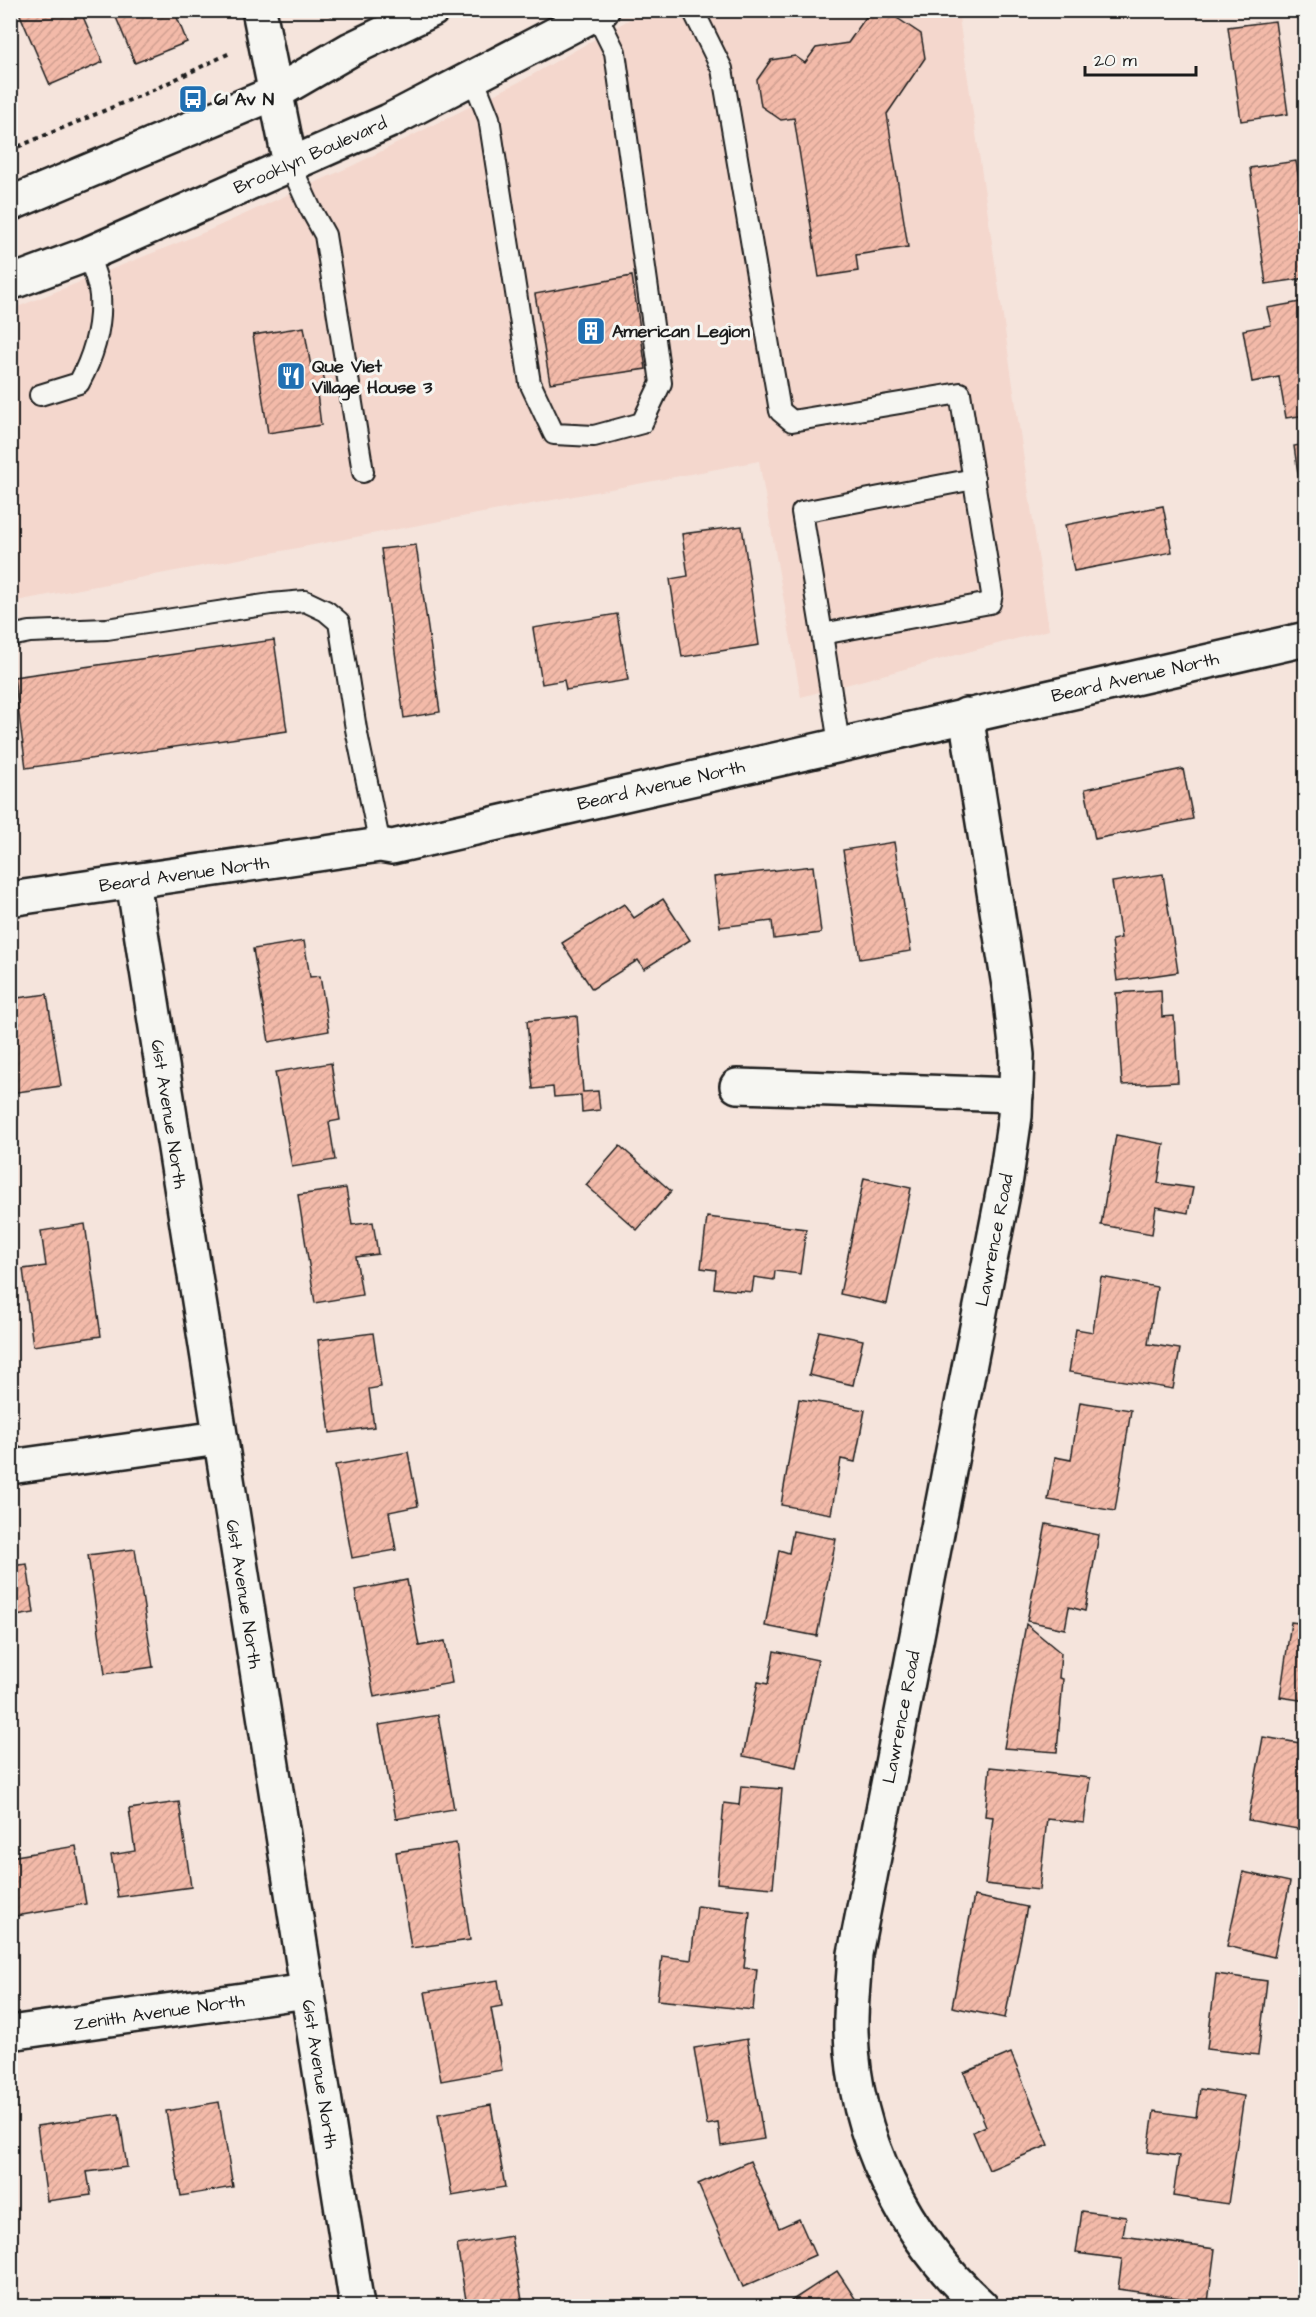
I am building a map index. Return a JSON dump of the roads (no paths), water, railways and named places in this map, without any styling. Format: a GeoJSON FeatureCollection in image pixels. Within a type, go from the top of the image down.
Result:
{"type":"FeatureCollection","features":[{"type":"Feature","properties":{"kind":"street"},"geometry":{"type":"LineString","coordinates":[[10,204],[277,92],[351,49],[432,10]]}},
{"type":"Feature","properties":{"kind":"street","name":"Brooklyn Boulevard"},"geometry":{"type":"LineString","coordinates":[[10,283],[88,254],[389,121],[599,12]]}},
{"type":"Feature","properties":{"kind":"street"},"geometry":{"type":"LineString","coordinates":[[261,23],[290,164]]}},
{"type":"Feature","properties":{"kind":"street","name":"Beard Avenue North"},"geometry":{"type":"LineString","coordinates":[[10,899],[380,845],[392,847],[1305,639]]}},
{"type":"Feature","properties":{"kind":"street","name":"Lawrence Road"},"geometry":{"type":"LineString","coordinates":[[966,715],[1010,992],[1017,1055],[1015,1116],[1006,1178],[855,1954],[851,2032],[861,2109],[886,2182],[926,2247],[981,2307]]}},
{"type":"Feature","properties":{"kind":"street","name":"61st Avenue North"},"geometry":{"type":"LineString","coordinates":[[133,881],[357,2307]]}},
{"type":"Feature","properties":{"kind":"street"},"geometry":{"type":"LineString","coordinates":[[737,1086],[1016,1095]]}},
{"type":"Feature","properties":{"kind":"street"},"geometry":{"type":"LineString","coordinates":[[10,1467],[219,1438]]}},
{"type":"Feature","properties":{"kind":"street","name":"Zenith Avenue North"},"geometry":{"type":"LineString","coordinates":[[10,2033],[307,1991]]}},
{"type":"Feature","properties":{"kind":"lane"},"geometry":{"type":"LineString","coordinates":[[693,10],[722,69],[780,411],[792,422],[960,393],[993,594],[990,603],[822,634]]}},
{"type":"Feature","properties":{"kind":"lane"},"geometry":{"type":"LineString","coordinates":[[473,78],[489,118],[530,383],[554,434],[594,436],[642,423],[662,383],[615,52],[599,12]]}},
{"type":"Feature","properties":{"kind":"lane"},"geometry":{"type":"LineString","coordinates":[[290,164],[325,235],[363,472]]}},
{"type":"Feature","properties":{"kind":"lane"},"geometry":{"type":"LineString","coordinates":[[40,395],[79,383],[91,361],[99,322],[100,294],[88,254]]}},
{"type":"Feature","properties":{"kind":"lane"},"geometry":{"type":"LineString","coordinates":[[839,744],[802,512],[974,479]]}},
{"type":"Feature","properties":{"kind":"lane"},"geometry":{"type":"LineString","coordinates":[[10,636],[30,632],[107,629],[305,601],[326,611],[339,622],[356,729],[380,845]]}},
{"type":"Feature","properties":{"kind":"place","name":"61 Av N"},"geometry":{"type":"Point","coordinates":[193,99]}},
{"type":"Feature","properties":{"kind":"place","name":"American Legion"},"geometry":{"type":"Point","coordinates":[591,331]}},
{"type":"Feature","properties":{"kind":"place","name":"Que Viet Village House 3"},"geometry":{"type":"Point","coordinates":[291,376]}}]}
